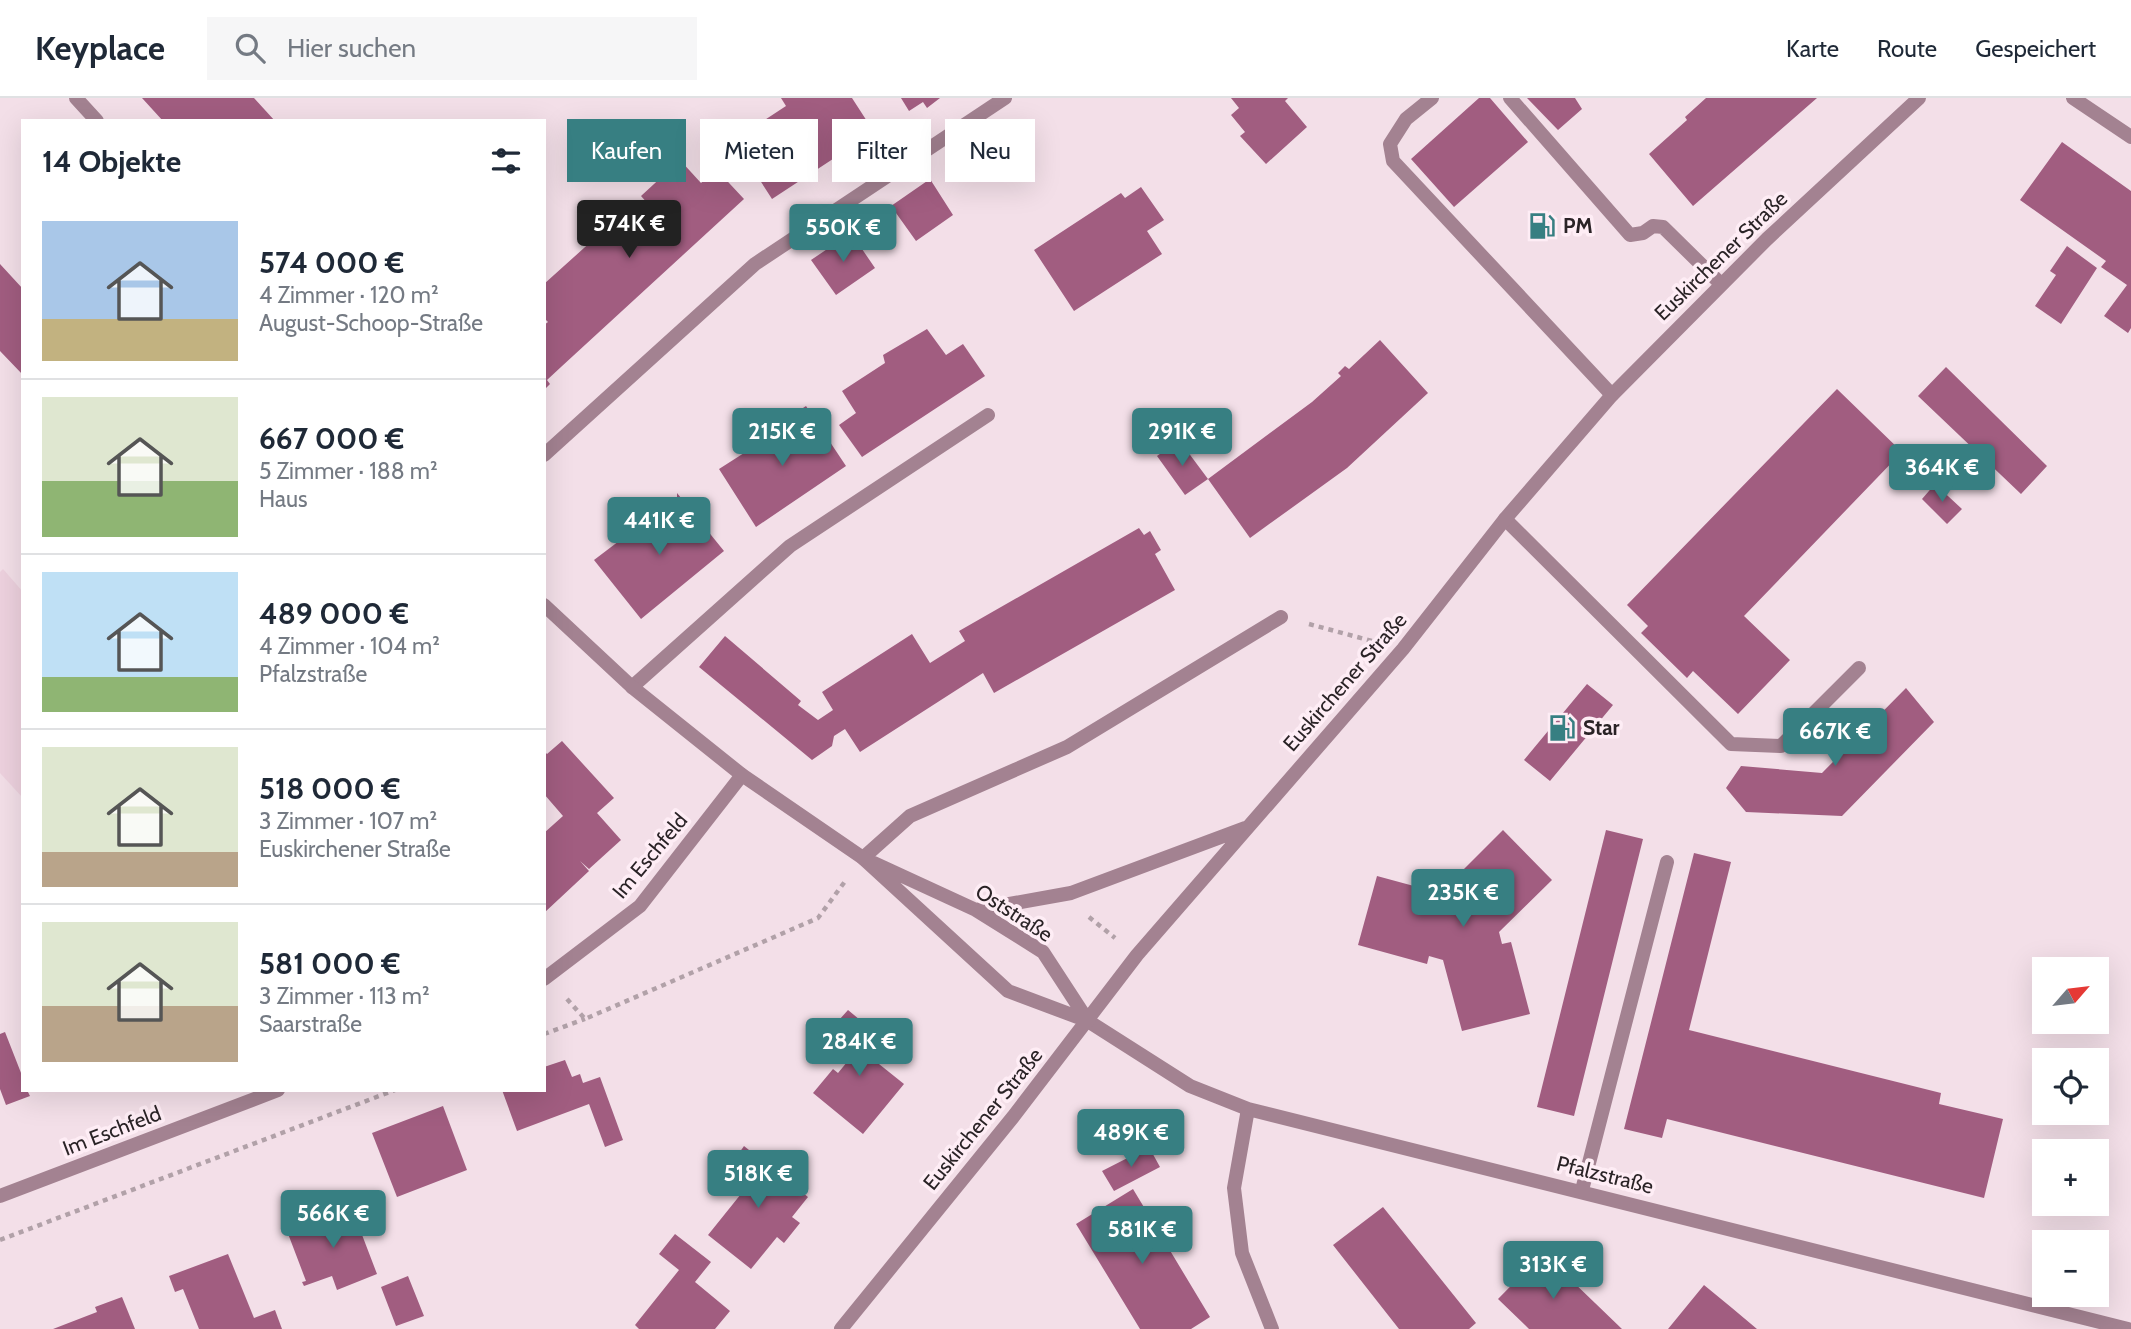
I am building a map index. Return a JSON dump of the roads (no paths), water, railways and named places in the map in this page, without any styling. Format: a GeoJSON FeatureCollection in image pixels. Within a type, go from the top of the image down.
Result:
{"type":"FeatureCollection","features":[{"type":"Feature","properties":{"kind":"street"},"geometry":{"type":"LineString","coordinates":[[76,98],[95,119]]}},
{"type":"Feature","properties":{"kind":"street"},"geometry":{"type":"LineString","coordinates":[[546,453],[755,264],[1005,98]]}},
{"type":"Feature","properties":{"kind":"street"},"geometry":{"type":"LineString","coordinates":[[1432,98],[1406,119],[1390,144],[1393,161],[1612,394]]}},
{"type":"Feature","properties":{"kind":"street"},"geometry":{"type":"LineString","coordinates":[[1510,98],[1630,235],[1643,233],[1653,226],[1663,227],[1721,284]]}},
{"type":"Feature","properties":{"kind":"street"},"geometry":{"type":"LineString","coordinates":[[2073,98],[2131,137]]}},
{"type":"Feature","properties":{"kind":"street","name":"Euskirchener Straße"},"geometry":{"type":"LineString","coordinates":[[841,1329],[1088,1021],[1137,954],[1403,649],[1505,519],[1612,394],[1721,284],[1915,99]]}},
{"type":"Feature","properties":{"kind":"street"},"geometry":{"type":"LineString","coordinates":[[632,687],[790,546],[988,415]]}},
{"type":"Feature","properties":{"kind":"street"},"geometry":{"type":"LineString","coordinates":[[1505,519],[1731,744],[1781,746],[1859,668]]}},
{"type":"Feature","properties":{"kind":"street","name":"Oststraße"},"geometry":{"type":"LineString","coordinates":[[546,607],[632,687],[742,775],[863,858],[1008,991],[1088,1021]]}},
{"type":"Feature","properties":{"kind":"street"},"geometry":{"type":"LineString","coordinates":[[863,858],[910,816],[1067,747],[1281,617]]}},
{"type":"Feature","properties":{"kind":"street","name":"Im Eschfeld"},"geometry":{"type":"LineString","coordinates":[[546,978],[640,906],[742,775]]}},
{"type":"Feature","properties":{"kind":"street"},"geometry":{"type":"LineString","coordinates":[[976,910],[1071,893],[1247,828]]}},
{"type":"Feature","properties":{"kind":"street","name":"Oststraße"},"geometry":{"type":"LineString","coordinates":[[863,858],[976,910],[1043,953],[1088,1021]]}},
{"type":"Feature","properties":{"kind":"street"},"geometry":{"type":"LineString","coordinates":[[1582,1191],[1667,862]]}},
{"type":"Feature","properties":{"kind":"street","name":"Pfalzstraße"},"geometry":{"type":"LineString","coordinates":[[1088,1021],[1190,1086],[1248,1108],[2128,1329]]}},
{"type":"Feature","properties":{"kind":"street","name":"Im Eschfeld"},"geometry":{"type":"LineString","coordinates":[[0,1196],[273,1092]]}},
{"type":"Feature","properties":{"kind":"street"},"geometry":{"type":"LineString","coordinates":[[1248,1108],[1234,1188],[1242,1253],[1272,1329]]}},
{"type":"Feature","properties":{"kind":"place","name":"PM"},"geometry":{"type":"Point","coordinates":[1542,226]}},
{"type":"Feature","properties":{"kind":"place","name":"Star"},"geometry":{"type":"Point","coordinates":[1562,728]}}]}
